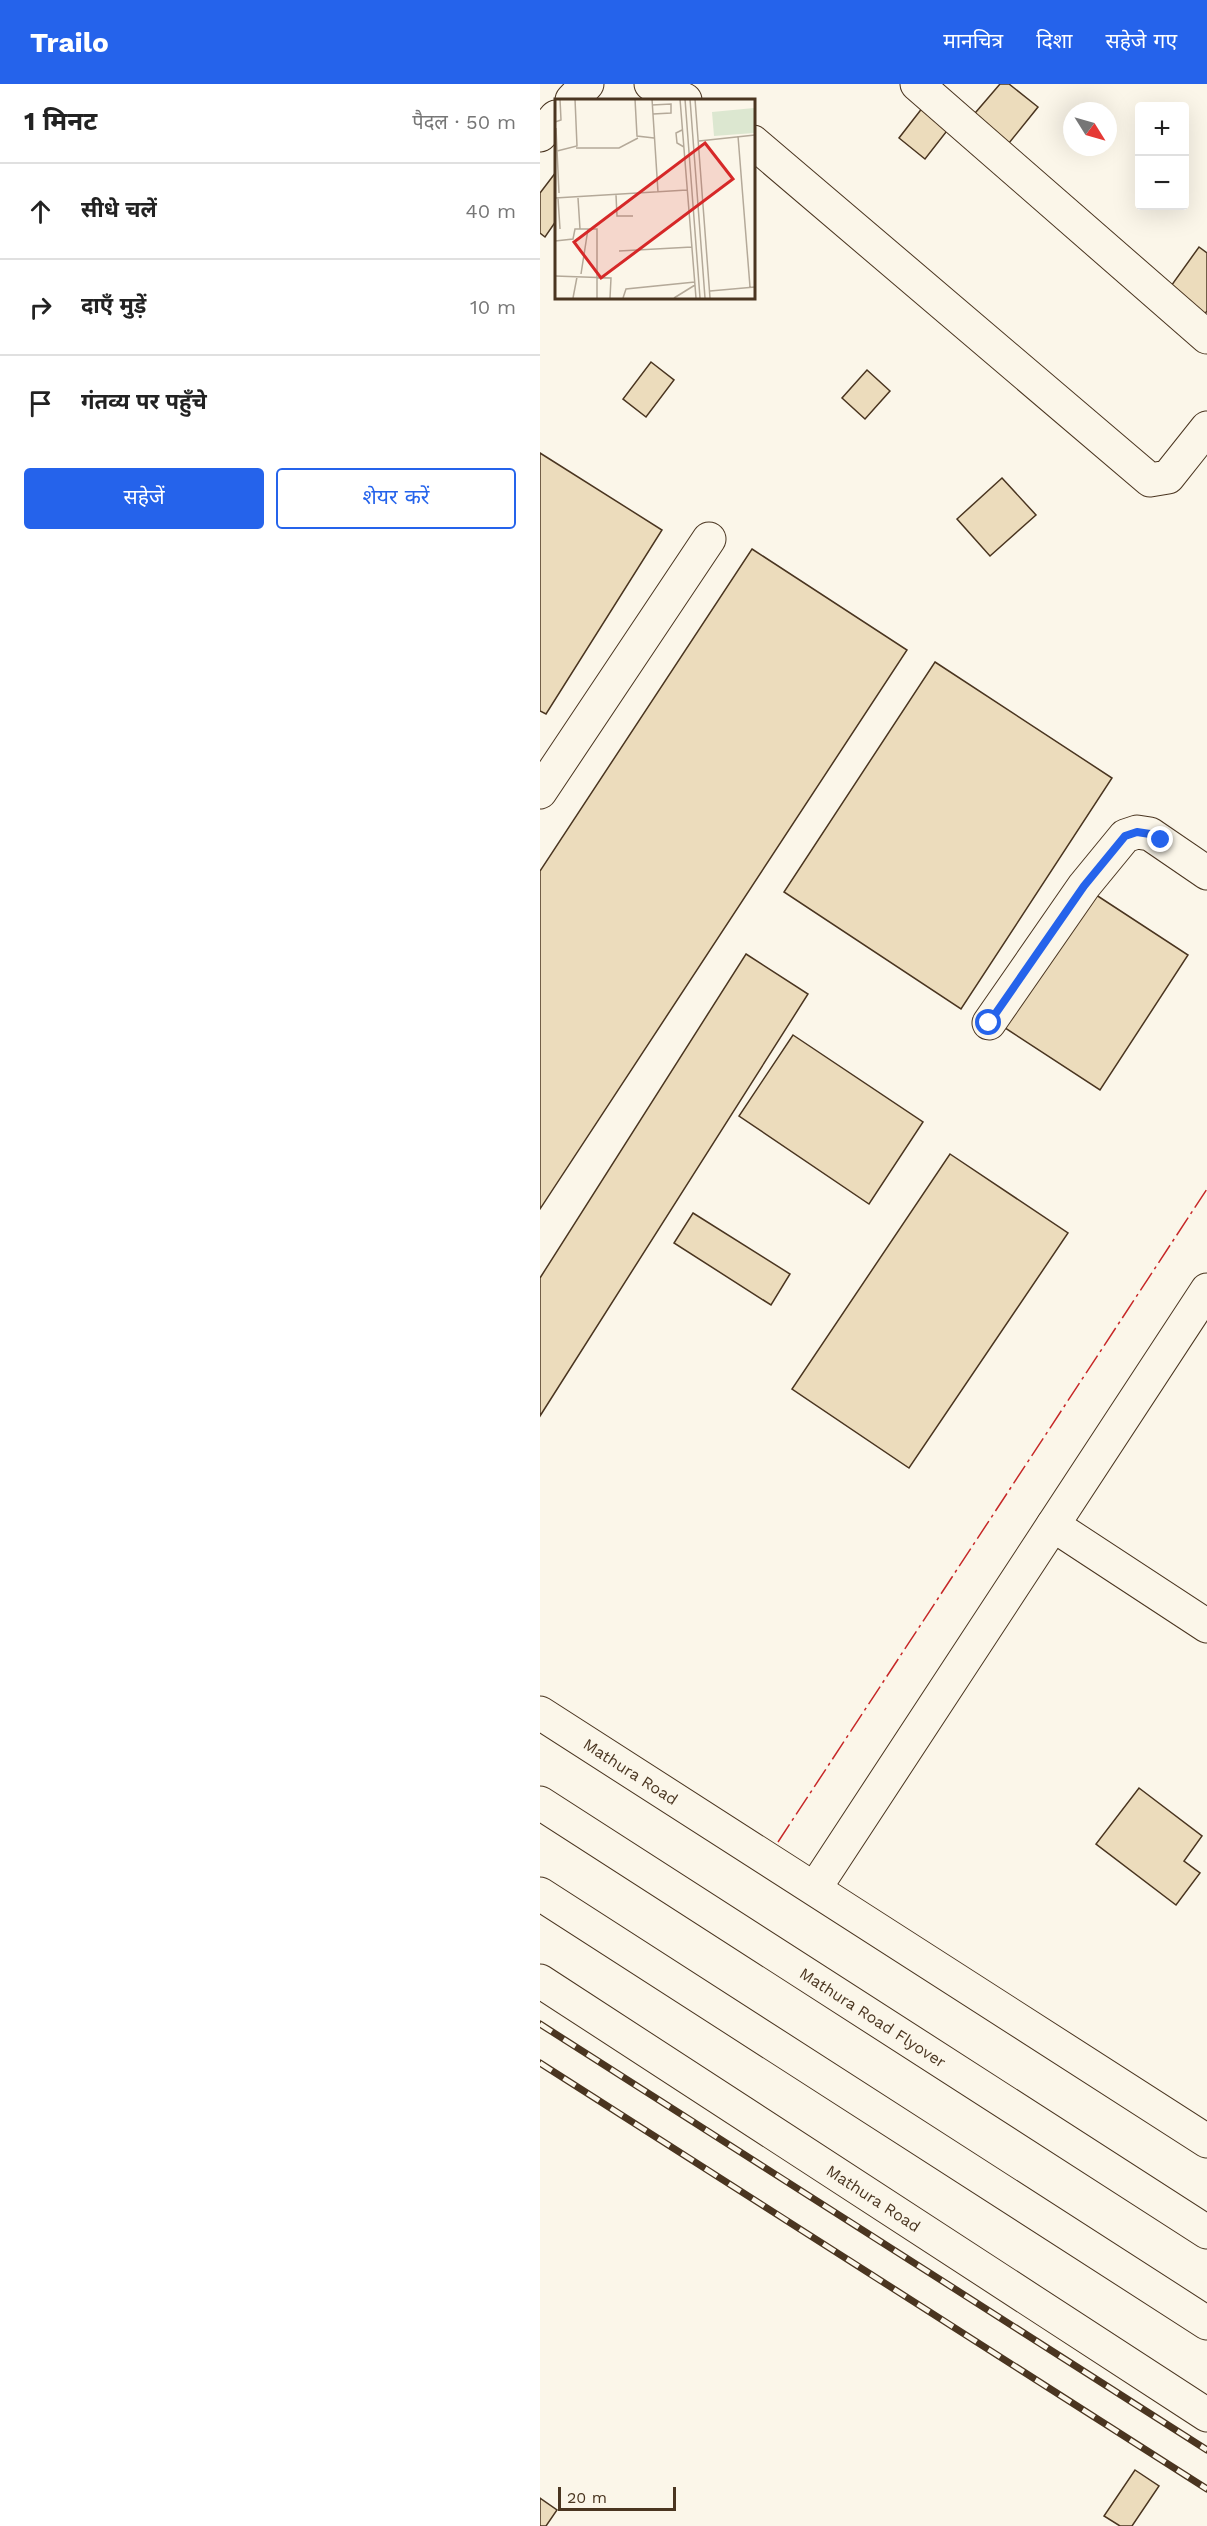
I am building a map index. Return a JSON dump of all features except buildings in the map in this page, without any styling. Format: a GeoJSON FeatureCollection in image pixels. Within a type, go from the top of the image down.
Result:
{"type":"FeatureCollection","features":[{"type":"Feature","properties":{"kind":"main road"},"geometry":{"type":"LineString","coordinates":[[573,99],[587,84]]}},
{"type":"Feature","properties":{"kind":"main road"},"geometry":{"type":"LineString","coordinates":[[651,84],[683,99]]}},
{"type":"Feature","properties":{"kind":"main road"},"geometry":{"type":"LineString","coordinates":[[917,84],[1207,337]]}},
{"type":"Feature","properties":{"kind":"main road"},"geometry":{"type":"LineString","coordinates":[[540,135],[555,118]]}},
{"type":"Feature","properties":{"kind":"main road"},"geometry":{"type":"LineString","coordinates":[[754,143],[1150,480],[1168,477],[1207,428]]}},
{"type":"Feature","properties":{"kind":"main road"},"geometry":{"type":"LineString","coordinates":[[540,792],[709,539]]}},
{"type":"Feature","properties":{"kind":"main road"},"geometry":{"type":"LineString","coordinates":[[989,1023],[1084,886],[1125,836],[1137,832],[1150,834],[1207,873]]}},
{"type":"Feature","properties":{"kind":"main road"},"geometry":{"type":"LineString","coordinates":[[815,1887],[1207,1290]]}},
{"type":"Feature","properties":{"kind":"main road"},"geometry":{"type":"LineString","coordinates":[[1053,1525],[1207,1626]]}},
{"type":"Feature","properties":{"kind":"main road","name":"Mathura Road"},"geometry":{"type":"LineString","coordinates":[[540,1713],[815,1887],[1207,2141]]}},
{"type":"Feature","properties":{"kind":"main road","name":"Mathura Road Flyover"},"geometry":{"type":"LineString","coordinates":[[540,1803],[1207,2232]]}},
{"type":"Feature","properties":{"kind":"main road"},"geometry":{"type":"LineString","coordinates":[[540,1894],[1207,2323]]}},
{"type":"Feature","properties":{"kind":"main road","name":"Mathura Road"},"geometry":{"type":"LineString","coordinates":[[540,1981],[1207,2415]]}},
{"type":"Feature","properties":{"kind":"main road"},"geometry":{"type":"LineString","coordinates":[[1118,2266],[1207,2344]]}},
{"type":"Feature","properties":{"kind":"railway"},"geometry":{"type":"LineString","coordinates":[[540,2024],[1207,2450]]}},
{"type":"Feature","properties":{"kind":"railway"},"geometry":{"type":"LineString","coordinates":[[540,2063],[1207,2489]]}},
{"type":"Feature","properties":{"kind":"power"},"geometry":{"type":"LineString","coordinates":[[778,1842],[1207,1189]]}},
{"type":"Feature","properties":{"kind":"route"},"geometry":{"type":"LineString","coordinates":[[989,1023],[1084,886],[1125,836],[1137,832],[1150,834],[1161,840]]}}]}
